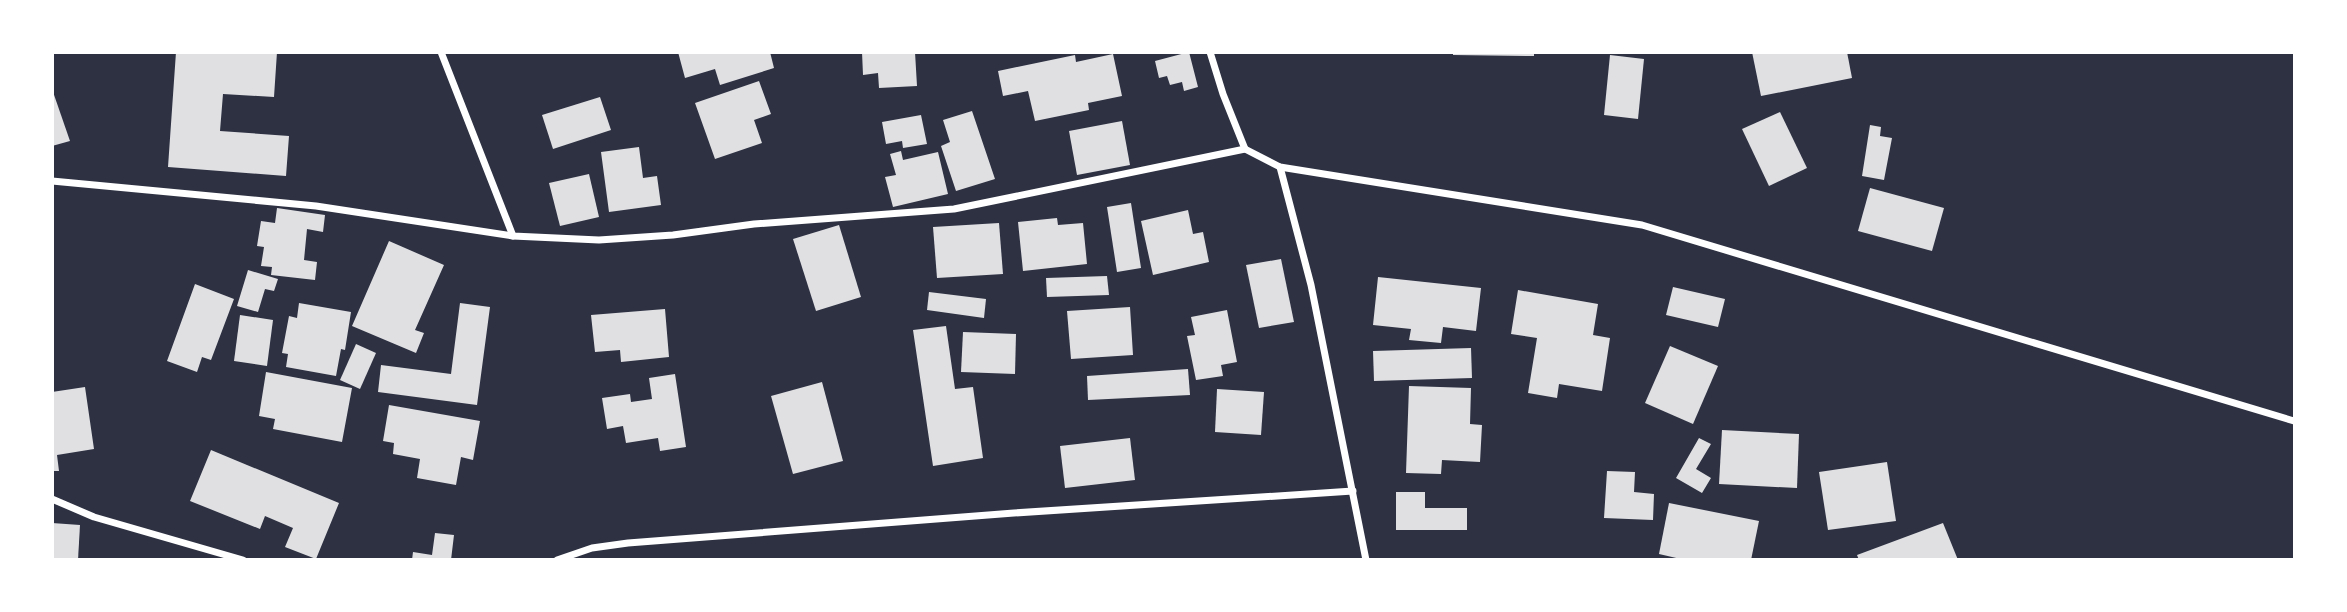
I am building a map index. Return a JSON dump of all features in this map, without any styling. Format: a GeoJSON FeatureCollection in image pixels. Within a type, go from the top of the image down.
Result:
{"type":"FeatureCollection","features":[{"type":"Feature","properties":{"kind":"street"},"geometry":{"type":"LineString","coordinates":[[441,52],[513,236]]}},
{"type":"Feature","properties":{"kind":"street"},"geometry":{"type":"LineString","coordinates":[[1210,52],[1245,149]]}},
{"type":"Feature","properties":{"kind":"street"},"geometry":{"type":"LineString","coordinates":[[52,181],[316,206],[513,236],[599,240],[673,235],[754,224],[954,209],[1245,149],[1280,167],[1642,225],[2294,421]]}},
{"type":"Feature","properties":{"kind":"street"},"geometry":{"type":"LineString","coordinates":[[1280,167],[1311,285],[1366,559]]}},
{"type":"Feature","properties":{"kind":"street"},"geometry":{"type":"LineString","coordinates":[[556,559],[592,548],[628,543],[1014,513],[1353,491]]}},
{"type":"Feature","properties":{"kind":"street"},"geometry":{"type":"LineString","coordinates":[[52,499],[94,517],[243,559]]}},
{"type":"Feature","properties":{"kind":"building"},"geometry":{"type":"Polygon","coordinates":[[[176,52],[277,52],[274,97],[223,94],[220,131],[289,136],[286,176],[168,167],[176,52]]]}},
{"type":"Feature","properties":{"kind":"building"},"geometry":{"type":"Polygon","coordinates":[[[678,52],[770,52],[774,68],[720,85],[715,69],[685,78],[678,52]]]}},
{"type":"Feature","properties":{"kind":"building"},"geometry":{"type":"Polygon","coordinates":[[[862,52],[915,52],[917,86],[879,88],[878,73],[863,75],[862,52]]]}},
{"type":"Feature","properties":{"kind":"building"},"geometry":{"type":"Polygon","coordinates":[[[1189,52],[1198,87],[1184,91],[1182,82],[1170,85],[1167,76],[1159,78],[1155,61],[1189,52]]]}},
{"type":"Feature","properties":{"kind":"building"},"geometry":{"type":"Polygon","coordinates":[[[1453,52],[1534,52],[1534,56],[1453,55],[1453,52]]]}},
{"type":"Feature","properties":{"kind":"building"},"geometry":{"type":"Polygon","coordinates":[[[1752,52],[1847,52],[1852,78],[1761,96],[1752,52]]]}},
{"type":"Feature","properties":{"kind":"building"},"geometry":{"type":"Polygon","coordinates":[[[1113,54],[1122,96],[1088,103],[1089,110],[1035,121],[1028,91],[1003,96],[998,71],[1075,55],[1076,62],[1113,54]]]}},
{"type":"Feature","properties":{"kind":"building"},"geometry":{"type":"Polygon","coordinates":[[[1610,55],[1644,59],[1638,119],[1604,115],[1610,55]]]}},
{"type":"Feature","properties":{"kind":"building"},"geometry":{"type":"Polygon","coordinates":[[[759,81],[771,114],[754,120],[762,143],[715,159],[695,103],[759,81]]]}},
{"type":"Feature","properties":{"kind":"building"},"geometry":{"type":"Polygon","coordinates":[[[52,89],[70,141],[52,146],[52,89]]]}},
{"type":"Feature","properties":{"kind":"building"},"geometry":{"type":"Polygon","coordinates":[[[600,97],[611,130],[553,149],[542,115],[600,97]]]}},
{"type":"Feature","properties":{"kind":"building"},"geometry":{"type":"Polygon","coordinates":[[[972,111],[995,179],[956,191],[941,146],[950,142],[943,120],[972,111]]]}},
{"type":"Feature","properties":{"kind":"building"},"geometry":{"type":"Polygon","coordinates":[[[1780,112],[1807,168],[1769,186],[1742,129],[1780,112]]]}},
{"type":"Feature","properties":{"kind":"building"},"geometry":{"type":"Polygon","coordinates":[[[921,115],[927,144],[903,148],[902,141],[886,144],[882,122],[921,115]]]}},
{"type":"Feature","properties":{"kind":"building"},"geometry":{"type":"Polygon","coordinates":[[[1122,121],[1130,165],[1077,175],[1069,131],[1122,121]]]}},
{"type":"Feature","properties":{"kind":"building"},"geometry":{"type":"Polygon","coordinates":[[[1870,125],[1881,127],[1880,136],[1892,138],[1884,180],[1862,176],[1870,125]]]}},
{"type":"Feature","properties":{"kind":"building"},"geometry":{"type":"Polygon","coordinates":[[[639,147],[643,178],[657,176],[661,205],[609,212],[601,152],[639,147]]]}},
{"type":"Feature","properties":{"kind":"building"},"geometry":{"type":"Polygon","coordinates":[[[901,151],[903,160],[938,152],[948,194],[893,207],[885,177],[896,175],[890,154],[901,151]]]}},
{"type":"Feature","properties":{"kind":"building"},"geometry":{"type":"Polygon","coordinates":[[[589,174],[599,217],[560,226],[549,183],[589,174]]]}},
{"type":"Feature","properties":{"kind":"building"},"geometry":{"type":"Polygon","coordinates":[[[1870,188],[1944,208],[1932,251],[1858,231],[1870,188]]]}},
{"type":"Feature","properties":{"kind":"building"},"geometry":{"type":"Polygon","coordinates":[[[1131,203],[1141,268],[1117,272],[1107,207],[1131,203]]]}},
{"type":"Feature","properties":{"kind":"building"},"geometry":{"type":"Polygon","coordinates":[[[277,208],[325,215],[323,232],[307,229],[304,260],[317,262],[315,280],[271,275],[272,267],[261,266],[264,247],[257,246],[261,221],[275,223],[277,208]]]}},
{"type":"Feature","properties":{"kind":"building"},"geometry":{"type":"Polygon","coordinates":[[[1188,210],[1193,234],[1203,232],[1209,262],[1153,275],[1141,221],[1188,210]]]}},
{"type":"Feature","properties":{"kind":"building"},"geometry":{"type":"Polygon","coordinates":[[[1057,218],[1058,225],[1083,223],[1087,264],[1023,271],[1018,222],[1057,218]]]}},
{"type":"Feature","properties":{"kind":"building"},"geometry":{"type":"Polygon","coordinates":[[[999,223],[1003,274],[937,278],[933,227],[999,223]]]}},
{"type":"Feature","properties":{"kind":"building"},"geometry":{"type":"Polygon","coordinates":[[[839,225],[861,297],[816,311],[793,239],[839,225]]]}},
{"type":"Feature","properties":{"kind":"building"},"geometry":{"type":"Polygon","coordinates":[[[389,241],[444,265],[415,330],[424,333],[416,353],[352,326],[389,241]]]}},
{"type":"Feature","properties":{"kind":"building"},"geometry":{"type":"Polygon","coordinates":[[[1281,259],[1294,322],[1259,328],[1246,265],[1281,259]]]}},
{"type":"Feature","properties":{"kind":"building"},"geometry":{"type":"Polygon","coordinates":[[[248,270],[278,279],[274,291],[265,289],[258,312],[237,306],[248,270]]]}},
{"type":"Feature","properties":{"kind":"building"},"geometry":{"type":"Polygon","coordinates":[[[1107,276],[1109,295],[1047,297],[1046,278],[1107,276]]]}},
{"type":"Feature","properties":{"kind":"building"},"geometry":{"type":"Polygon","coordinates":[[[1378,277],[1481,288],[1476,331],[1443,327],[1441,343],[1409,340],[1411,329],[1373,325],[1378,277]]]}},
{"type":"Feature","properties":{"kind":"building"},"geometry":{"type":"Polygon","coordinates":[[[195,284],[234,299],[211,360],[202,357],[197,372],[167,361],[195,284]]]}},
{"type":"Feature","properties":{"kind":"building"},"geometry":{"type":"Polygon","coordinates":[[[1673,287],[1725,299],[1718,327],[1666,315],[1673,287]]]}},
{"type":"Feature","properties":{"kind":"building"},"geometry":{"type":"Polygon","coordinates":[[[1518,290],[1598,304],[1593,335],[1610,338],[1602,391],[1559,384],[1557,398],[1528,393],[1537,338],[1511,334],[1518,290]]]}},
{"type":"Feature","properties":{"kind":"building"},"geometry":{"type":"Polygon","coordinates":[[[929,292],[986,299],[984,318],[927,310],[929,292]]]}},
{"type":"Feature","properties":{"kind":"building"},"geometry":{"type":"Polygon","coordinates":[[[299,303],[351,312],[345,350],[341,349],[336,376],[286,367],[288,354],[282,353],[289,316],[297,318],[299,303]]]}},
{"type":"Feature","properties":{"kind":"building"},"geometry":{"type":"Polygon","coordinates":[[[460,303],[490,307],[477,405],[378,392],[381,365],[451,374],[460,303]]]}},
{"type":"Feature","properties":{"kind":"building"},"geometry":{"type":"Polygon","coordinates":[[[1130,307],[1133,355],[1071,359],[1067,311],[1130,307]]]}},
{"type":"Feature","properties":{"kind":"building"},"geometry":{"type":"Polygon","coordinates":[[[665,309],[669,357],[621,362],[620,350],[595,352],[591,315],[665,309]]]}},
{"type":"Feature","properties":{"kind":"building"},"geometry":{"type":"Polygon","coordinates":[[[1227,310],[1237,362],[1221,365],[1223,376],[1196,380],[1187,336],[1195,335],[1191,317],[1227,310]]]}},
{"type":"Feature","properties":{"kind":"building"},"geometry":{"type":"Polygon","coordinates":[[[240,315],[273,320],[267,366],[234,361],[240,315]]]}},
{"type":"Feature","properties":{"kind":"building"},"geometry":{"type":"Polygon","coordinates":[[[946,326],[955,389],[973,387],[983,458],[933,466],[913,330],[946,326]]]}},
{"type":"Feature","properties":{"kind":"building"},"geometry":{"type":"Polygon","coordinates":[[[963,332],[1016,334],[1015,374],[961,372],[963,332]]]}},
{"type":"Feature","properties":{"kind":"building"},"geometry":{"type":"Polygon","coordinates":[[[356,344],[376,353],[360,389],[340,380],[356,344]]]}},
{"type":"Feature","properties":{"kind":"building"},"geometry":{"type":"Polygon","coordinates":[[[1670,346],[1718,366],[1693,424],[1645,403],[1670,346]]]}},
{"type":"Feature","properties":{"kind":"building"},"geometry":{"type":"Polygon","coordinates":[[[1471,348],[1472,378],[1374,381],[1373,351],[1471,348]]]}},
{"type":"Feature","properties":{"kind":"building"},"geometry":{"type":"Polygon","coordinates":[[[1188,369],[1190,395],[1088,400],[1087,376],[1188,369]]]}},
{"type":"Feature","properties":{"kind":"building"},"geometry":{"type":"Polygon","coordinates":[[[266,372],[352,388],[342,442],[273,429],[275,419],[259,416],[266,372]]]}},
{"type":"Feature","properties":{"kind":"building"},"geometry":{"type":"Polygon","coordinates":[[[675,374],[686,447],[660,451],[658,438],[626,443],[623,426],[607,429],[602,398],[630,394],[631,402],[652,399],[649,378],[675,374]]]}},
{"type":"Feature","properties":{"kind":"building"},"geometry":{"type":"Polygon","coordinates":[[[822,382],[843,461],[793,474],[771,396],[822,382]]]}},
{"type":"Feature","properties":{"kind":"building"},"geometry":{"type":"Polygon","coordinates":[[[1409,386],[1471,388],[1470,424],[1482,425],[1480,462],[1442,460],[1441,474],[1406,473],[1409,386]]]}},
{"type":"Feature","properties":{"kind":"building"},"geometry":{"type":"Polygon","coordinates":[[[85,387],[94,449],[57,455],[59,471],[52,471],[52,392],[85,387]]]}},
{"type":"Feature","properties":{"kind":"building"},"geometry":{"type":"Polygon","coordinates":[[[1217,389],[1264,392],[1261,435],[1215,432],[1217,389]]]}},
{"type":"Feature","properties":{"kind":"building"},"geometry":{"type":"Polygon","coordinates":[[[389,405],[480,421],[473,460],[461,457],[456,485],[417,478],[420,459],[393,454],[394,443],[383,441],[389,405]]]}},
{"type":"Feature","properties":{"kind":"building"},"geometry":{"type":"Polygon","coordinates":[[[1722,430],[1799,434],[1797,488],[1719,484],[1722,430]]]}},
{"type":"Feature","properties":{"kind":"building"},"geometry":{"type":"Polygon","coordinates":[[[1130,438],[1135,480],[1065,488],[1060,446],[1130,438]]]}},
{"type":"Feature","properties":{"kind":"building"},"geometry":{"type":"Polygon","coordinates":[[[1699,438],[1711,444],[1696,469],[1711,478],[1702,493],[1676,478],[1699,438]]]}},
{"type":"Feature","properties":{"kind":"building"},"geometry":{"type":"Polygon","coordinates":[[[211,450],[339,503],[316,559],[285,547],[293,528],[265,516],[260,529],[190,501],[211,450]]]}},
{"type":"Feature","properties":{"kind":"building"},"geometry":{"type":"Polygon","coordinates":[[[1887,462],[1896,521],[1828,530],[1819,472],[1887,462]]]}},
{"type":"Feature","properties":{"kind":"building"},"geometry":{"type":"Polygon","coordinates":[[[1607,471],[1635,472],[1634,492],[1654,494],[1653,520],[1604,518],[1607,471]]]}},
{"type":"Feature","properties":{"kind":"building"},"geometry":{"type":"Polygon","coordinates":[[[1396,492],[1425,492],[1425,508],[1467,508],[1467,530],[1396,530],[1396,492]]]}},
{"type":"Feature","properties":{"kind":"building"},"geometry":{"type":"Polygon","coordinates":[[[1669,503],[1759,521],[1751,560],[1685,560],[1659,554],[1669,503]]]}},
{"type":"Feature","properties":{"kind":"building"},"geometry":{"type":"Polygon","coordinates":[[[52,523],[80,525],[78,560],[52,560],[52,523]]]}},
{"type":"Feature","properties":{"kind":"building"},"geometry":{"type":"Polygon","coordinates":[[[1943,523],[1958,560],[1859,560],[1857,555],[1943,523]]]}},
{"type":"Feature","properties":{"kind":"building"},"geometry":{"type":"Polygon","coordinates":[[[435,533],[454,535],[451,560],[412,560],[413,552],[432,555],[435,533]]]}}]}
